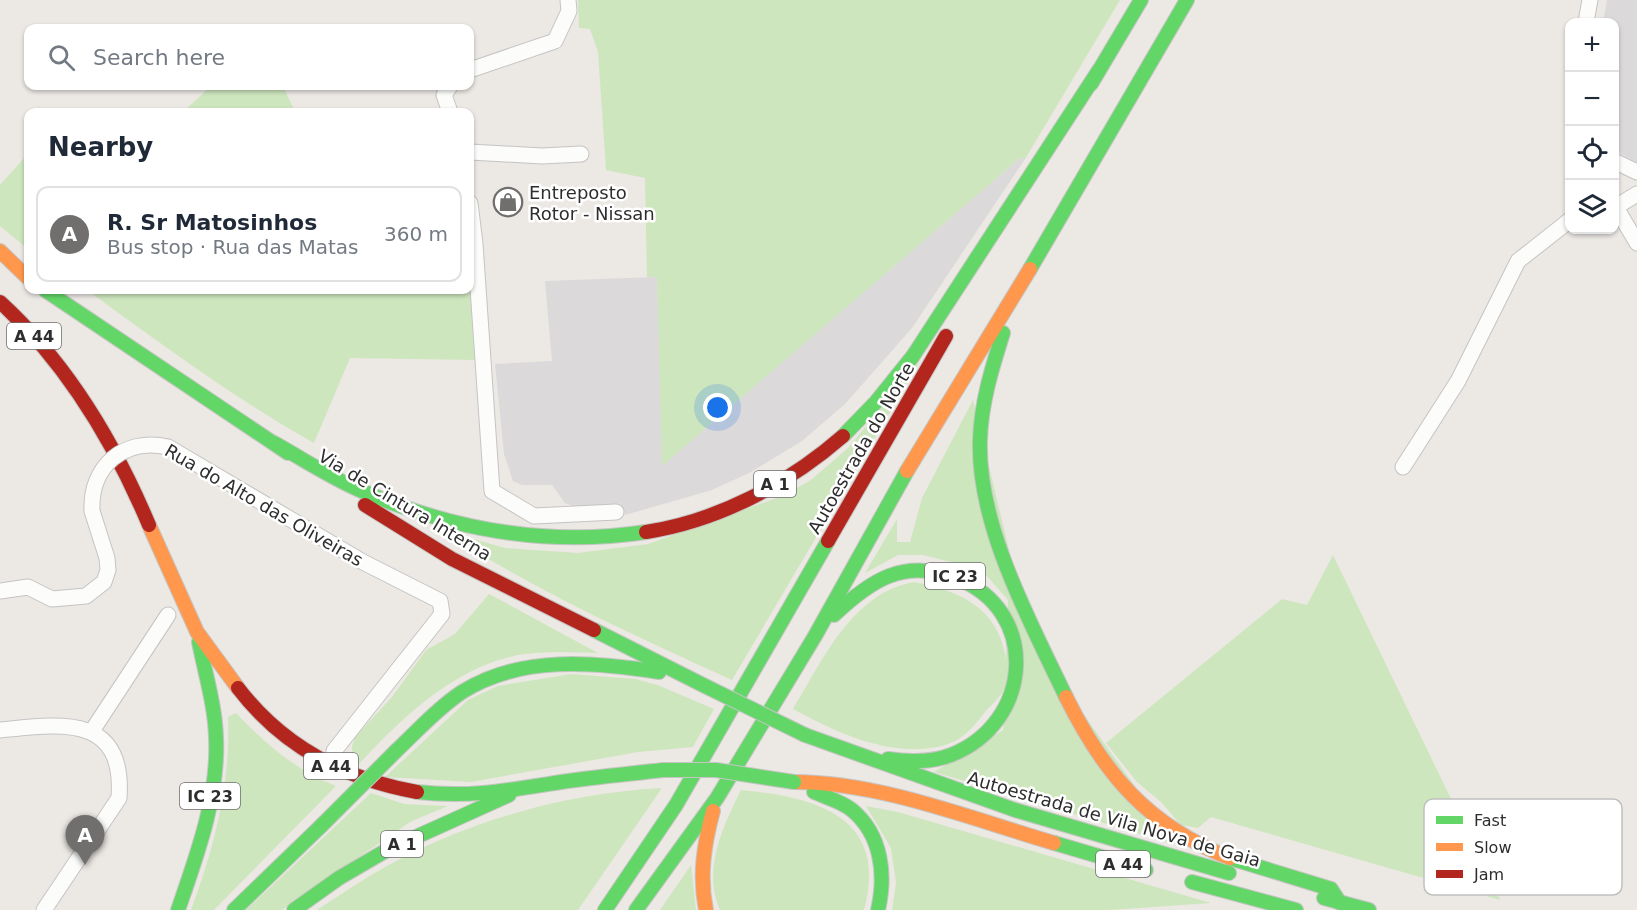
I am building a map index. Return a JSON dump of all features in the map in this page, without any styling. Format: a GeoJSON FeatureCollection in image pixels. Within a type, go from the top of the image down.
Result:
{"type":"FeatureCollection","features":[{"type":"Feature","properties":{"kind":"highway","name":"A 1"},"geometry":{"type":"LineString","coordinates":[[968,299],[1141,0]]}},
{"type":"Feature","properties":{"kind":"highway"},"geometry":{"type":"LineString","coordinates":[[636,910],[717,798],[815,636],[917,453],[1026,276],[1187,0]]}},
{"type":"Feature","properties":{"kind":"highway","name":"A 1"},"geometry":{"type":"LineString","coordinates":[[274,443],[361,491],[440,520],[518,537],[559,540],[631,535],[672,527],[731,507],[783,479],[834,444],[889,387],[913,356],[1099,70]]}},
{"type":"Feature","properties":{"kind":"highway"},"geometry":{"type":"LineString","coordinates":[[0,251],[24,274]]}},
{"type":"Feature","properties":{"kind":"highway"},"geometry":{"type":"LineString","coordinates":[[0,261],[24,276]]}},
{"type":"Feature","properties":{"kind":"highway"},"geometry":{"type":"LineString","coordinates":[[1026,276],[990,371],[983,407],[980,455],[985,498],[995,534],[1013,582],[1077,720],[1088,741],[1126,792],[1174,831],[1218,856],[1331,889],[1340,903]]}},
{"type":"Feature","properties":{"kind":"highway","name":"Via de Cintura Interna"},"geometry":{"type":"LineString","coordinates":[[51,294],[274,443],[321,478],[452,559],[688,678],[805,735],[851,754]]}},
{"type":"Feature","properties":{"kind":"highway","name":"A 44"},"geometry":{"type":"LineString","coordinates":[[0,302],[19,318],[63,373],[99,424],[128,480],[198,633],[241,693],[261,716],[287,741],[330,766],[389,787],[423,792],[518,791],[560,782],[663,770],[716,770],[794,782],[827,782],[902,799],[1155,873]]}},
{"type":"Feature","properties":{"kind":"highway","name":"Autoestrada do Norte"},"geometry":{"type":"LineString","coordinates":[[605,910],[676,805],[956,320]]}},
{"type":"Feature","properties":{"kind":"highway","name":"IC 23"},"geometry":{"type":"LineString","coordinates":[[815,636],[828,620],[873,583],[904,571],[926,569],[958,576],[979,586],[1006,617],[1013,633],[1018,670],[1013,690],[990,728],[966,750],[937,759],[910,763],[851,754]]}},
{"type":"Feature","properties":{"kind":"highway","name":"IC 23"},"geometry":{"type":"LineString","coordinates":[[178,910],[192,869],[210,797],[216,738],[198,633]]}},
{"type":"Feature","properties":{"kind":"highway"},"geometry":{"type":"LineString","coordinates":[[234,910],[397,750],[469,688],[501,673],[542,666],[585,663],[688,678]]}},
{"type":"Feature","properties":{"kind":"highway","name":"Autoestrada de Vila Nova de Gaia"},"geometry":{"type":"LineString","coordinates":[[851,754],[976,798],[1138,849],[1369,910]]}},
{"type":"Feature","properties":{"kind":"highway"},"geometry":{"type":"LineString","coordinates":[[794,782],[838,801],[854,812],[867,828],[882,866],[884,892],[878,910]]}},
{"type":"Feature","properties":{"kind":"highway","name":"A 1"},"geometry":{"type":"LineString","coordinates":[[294,910],[322,888],[420,834],[476,812],[518,791]]}},
{"type":"Feature","properties":{"kind":"highway"},"geometry":{"type":"LineString","coordinates":[[706,910],[702,862],[717,798]]}},
{"type":"Feature","properties":{"kind":"highway","name":"A 44"},"geometry":{"type":"LineString","coordinates":[[1177,878],[1296,910]]}},
{"type":"Feature","properties":{"kind":"street"},"geometry":{"type":"LineString","coordinates":[[474,69],[555,41],[568,11],[567,0]]}},
{"type":"Feature","properties":{"kind":"street"},"geometry":{"type":"LineString","coordinates":[[1588,18],[1590,0]]}},
{"type":"Feature","properties":{"kind":"street"},"geometry":{"type":"LineString","coordinates":[[447,90],[444,94],[449,108]]}},
{"type":"Feature","properties":{"kind":"street"},"geometry":{"type":"LineString","coordinates":[[474,152],[542,156],[581,154]]}},
{"type":"Feature","properties":{"kind":"street"},"geometry":{"type":"LineString","coordinates":[[1619,163],[1637,172]]}},
{"type":"Feature","properties":{"kind":"street"},"geometry":{"type":"LineString","coordinates":[[1619,204],[1637,194]]}},
{"type":"Feature","properties":{"kind":"street"},"geometry":{"type":"LineString","coordinates":[[1619,213],[1637,243]]}},
{"type":"Feature","properties":{"kind":"street"},"geometry":{"type":"LineString","coordinates":[[1403,467],[1458,381],[1518,261],[1565,223]]}},
{"type":"Feature","properties":{"kind":"street"},"geometry":{"type":"LineString","coordinates":[[474,270],[492,491],[534,516],[616,512]]}},
{"type":"Feature","properties":{"kind":"street","name":"Rua do Alto das Oliveiras"},"geometry":{"type":"LineString","coordinates":[[0,591],[28,586],[52,598],[86,596],[104,582],[108,570],[107,558],[92,511],[91,492],[109,460],[131,447],[151,443],[168,447],[363,562],[440,601],[442,614],[334,751]]}},
{"type":"Feature","properties":{"kind":"street"},"geometry":{"type":"LineString","coordinates":[[92,731],[168,615]]}},
{"type":"Feature","properties":{"kind":"street"},"geometry":{"type":"LineString","coordinates":[[0,730],[54,724],[92,731],[112,752],[120,776],[118,798],[44,910]]}},
{"type":"Feature","properties":{"kind":"shaded area"},"geometry":{"type":"Polygon","coordinates":[[[1607,0],[1637,0],[1637,163],[1619,152],[1619,18],[1604,18],[1607,0]]]}},
{"type":"Feature","properties":{"kind":"shaded area"},"geometry":{"type":"Polygon","coordinates":[[[1020,158],[1025,159],[912,328],[845,404],[802,441],[749,473],[712,490],[625,515],[620,503],[618,506],[578,508],[565,503],[552,485],[522,485],[513,481],[504,454],[495,364],[552,361],[545,281],[657,277],[663,465],[1020,158]]]}},
{"type":"Feature","properties":{"kind":"green space"},"geometry":{"type":"Polygon","coordinates":[[[578,0],[1120,0],[1025,159],[1020,158],[662,466],[657,277],[647,277],[645,178],[606,170],[598,52],[590,29],[579,28],[578,0]]]}},
{"type":"Feature","properties":{"kind":"green space"},"geometry":{"type":"Polygon","coordinates":[[[207,90],[285,90],[293,108],[187,108],[207,90]]]}},
{"type":"Feature","properties":{"kind":"green space"},"geometry":{"type":"Polygon","coordinates":[[[24,158],[24,246],[0,226],[0,185],[24,158]]]}},
{"type":"Feature","properties":{"kind":"green space"},"geometry":{"type":"Polygon","coordinates":[[[93,294],[472,294],[476,360],[350,358],[314,443],[284,426],[170,350],[93,294]]]}},
{"type":"Feature","properties":{"kind":"green space"},"geometry":{"type":"Polygon","coordinates":[[[920,361],[732,680],[621,629],[548,592],[442,530],[505,548],[578,553],[648,544],[782,496],[811,480],[848,448],[920,361]]]}},
{"type":"Feature","properties":{"kind":"green space"},"geometry":{"type":"Polygon","coordinates":[[[973,400],[1031,641],[1177,845],[934,772],[1003,730],[1008,600],[987,576],[974,568],[923,555],[898,555],[865,573],[897,519],[897,542],[910,542],[922,498],[973,400]]]}},
{"type":"Feature","properties":{"kind":"green space"},"geometry":{"type":"Polygon","coordinates":[[[1333,555],[1451,799],[1424,799],[1424,878],[1211,817],[1198,828],[1181,825],[1161,802],[1137,782],[1106,743],[1282,599],[1307,605],[1333,555]]]}},
{"type":"Feature","properties":{"kind":"green space"},"geometry":{"type":"Polygon","coordinates":[[[914,582],[943,589],[969,601],[990,619],[1003,646],[1007,672],[1005,687],[972,728],[958,739],[942,746],[904,749],[854,738],[793,709],[828,650],[856,614],[873,600],[892,589],[914,582]]]}},
{"type":"Feature","properties":{"kind":"green space"},"geometry":{"type":"Polygon","coordinates":[[[489,594],[598,653],[531,653],[488,664],[446,686],[427,700],[408,715],[358,765],[353,761],[352,747],[355,737],[392,697],[426,650],[455,634],[489,594]]]}},
{"type":"Feature","properties":{"kind":"green space"},"geometry":{"type":"Polygon","coordinates":[[[571,674],[636,679],[660,686],[714,709],[693,747],[638,752],[471,782],[385,777],[468,700],[498,686],[571,674]]]}},
{"type":"Feature","properties":{"kind":"green space"},"geometry":{"type":"Polygon","coordinates":[[[236,713],[294,764],[336,786],[214,910],[191,910],[214,839],[224,791],[228,717],[236,713]]]}},
{"type":"Feature","properties":{"kind":"green space"},"geometry":{"type":"Polygon","coordinates":[[[662,788],[578,910],[317,910],[387,866],[485,822],[591,796],[662,788]]]}},
{"type":"Feature","properties":{"kind":"green space"},"geometry":{"type":"Polygon","coordinates":[[[741,790],[769,793],[819,807],[840,818],[856,833],[866,853],[869,878],[864,910],[720,910],[715,895],[714,864],[722,833],[741,790]]]}},
{"type":"Feature","properties":{"kind":"green space"},"geometry":{"type":"Polygon","coordinates":[[[371,793],[404,804],[448,806],[410,822],[282,910],[246,910],[371,793]]]}},
{"type":"Feature","properties":{"kind":"green space"},"geometry":{"type":"Polygon","coordinates":[[[866,806],[898,812],[1211,903],[1110,910],[892,910],[896,883],[891,848],[866,806]]]}},
{"type":"Feature","properties":{"kind":"green space"},"geometry":{"type":"Polygon","coordinates":[[[691,865],[696,910],[660,910],[691,865]]]}},
{"type":"Feature","properties":{"kind":"green space"},"geometry":{"type":"Polygon","coordinates":[[[1483,895],[1498,895],[1500,900],[1483,895]]]}},
{"type":"Feature","properties":{"kind":"traffic: fast"},"geometry":{"type":"LineString","coordinates":[[1091,84],[1141,0]]}},
{"type":"Feature","properties":{"kind":"traffic: fast"},"geometry":{"type":"LineString","coordinates":[[1030,269],[1187,0]]}},
{"type":"Feature","properties":{"kind":"traffic: fast"},"geometry":{"type":"LineString","coordinates":[[843,436],[876,402],[913,356],[1099,70]]}},
{"type":"Feature","properties":{"kind":"traffic: fast"},"geometry":{"type":"LineString","coordinates":[[51,294],[288,453]]}},
{"type":"Feature","properties":{"kind":"traffic: fast"},"geometry":{"type":"LineString","coordinates":[[1003,333],[982,413],[981,472],[996,539],[1008,572],[1066,697]]}},
{"type":"Feature","properties":{"kind":"traffic: fast"},"geometry":{"type":"LineString","coordinates":[[274,443],[362,491],[396,505],[466,525],[537,536],[609,536],[646,532]]}},
{"type":"Feature","properties":{"kind":"traffic: fast"},"geometry":{"type":"LineString","coordinates":[[636,910],[717,798],[815,636],[907,471]]}},
{"type":"Feature","properties":{"kind":"traffic: fast"},"geometry":{"type":"LineString","coordinates":[[605,910],[676,805],[828,541]]}},
{"type":"Feature","properties":{"kind":"traffic: fast"},"geometry":{"type":"LineString","coordinates":[[834,615],[861,592],[889,576],[920,570],[937,572],[956,578],[984,593],[1003,615],[1013,640],[1016,666],[1011,693],[998,718],[978,740],[951,755],[927,761],[888,759]]}},
{"type":"Feature","properties":{"kind":"traffic: fast"},"geometry":{"type":"LineString","coordinates":[[594,630],[705,686]]}},
{"type":"Feature","properties":{"kind":"traffic: fast"},"geometry":{"type":"LineString","coordinates":[[178,910],[205,825],[216,759],[214,713],[199,642]]}},
{"type":"Feature","properties":{"kind":"traffic: fast"},"geometry":{"type":"LineString","coordinates":[[397,750],[453,698],[484,680],[508,672],[558,664],[609,666],[659,672]]}},
{"type":"Feature","properties":{"kind":"traffic: fast"},"geometry":{"type":"LineString","coordinates":[[705,686],[805,735]]}},
{"type":"Feature","properties":{"kind":"traffic: fast"},"geometry":{"type":"LineString","coordinates":[[805,735],[1015,810],[1229,873]]}},
{"type":"Feature","properties":{"kind":"traffic: fast"},"geometry":{"type":"LineString","coordinates":[[321,826],[397,750]]}},
{"type":"Feature","properties":{"kind":"traffic: fast"},"geometry":{"type":"LineString","coordinates":[[417,792],[436,794],[490,792],[663,770]]}},
{"type":"Feature","properties":{"kind":"traffic: fast"},"geometry":{"type":"LineString","coordinates":[[663,770],[716,770],[794,782]]}},
{"type":"Feature","properties":{"kind":"traffic: fast"},"geometry":{"type":"LineString","coordinates":[[814,792],[848,807],[870,831],[876,843],[881,870],[882,883],[878,910]]}},
{"type":"Feature","properties":{"kind":"traffic: fast"},"geometry":{"type":"LineString","coordinates":[[294,910],[339,878],[387,850],[509,795]]}},
{"type":"Feature","properties":{"kind":"traffic: fast"},"geometry":{"type":"LineString","coordinates":[[234,910],[321,826]]}},
{"type":"Feature","properties":{"kind":"traffic: fast"},"geometry":{"type":"LineString","coordinates":[[1054,843],[1146,870]]}},
{"type":"Feature","properties":{"kind":"traffic: fast"},"geometry":{"type":"LineString","coordinates":[[1230,858],[1331,889],[1340,903]]}},
{"type":"Feature","properties":{"kind":"traffic: fast"},"geometry":{"type":"LineString","coordinates":[[1192,882],[1296,910]]}},
{"type":"Feature","properties":{"kind":"traffic: fast"},"geometry":{"type":"LineString","coordinates":[[1324,898],[1369,910]]}},
{"type":"Feature","properties":{"kind":"traffic: slow"},"geometry":{"type":"LineString","coordinates":[[0,251],[24,274]]}},
{"type":"Feature","properties":{"kind":"traffic: slow"},"geometry":{"type":"LineString","coordinates":[[907,471],[1030,269]]}},
{"type":"Feature","properties":{"kind":"traffic: slow"},"geometry":{"type":"LineString","coordinates":[[149,525],[197,632],[238,688]]}},
{"type":"Feature","properties":{"kind":"traffic: slow"},"geometry":{"type":"LineString","coordinates":[[1066,697],[1096,750],[1132,794],[1175,830],[1230,858]]}},
{"type":"Feature","properties":{"kind":"traffic: slow"},"geometry":{"type":"LineString","coordinates":[[794,782],[859,788],[892,795],[1054,843]]}},
{"type":"Feature","properties":{"kind":"traffic: slow"},"geometry":{"type":"LineString","coordinates":[[706,910],[703,885],[704,860],[713,811]]}},
{"type":"Feature","properties":{"kind":"traffic: jam"},"geometry":{"type":"LineString","coordinates":[[0,302],[47,351],[86,405],[120,464],[149,525]]}},
{"type":"Feature","properties":{"kind":"traffic: jam"},"geometry":{"type":"LineString","coordinates":[[828,541],[946,336]]}},
{"type":"Feature","properties":{"kind":"traffic: jam"},"geometry":{"type":"LineString","coordinates":[[646,532],[699,519],[751,498],[799,470],[843,436]]}},
{"type":"Feature","properties":{"kind":"traffic: jam"},"geometry":{"type":"LineString","coordinates":[[365,505],[452,559],[594,630]]}},
{"type":"Feature","properties":{"kind":"traffic: jam"},"geometry":{"type":"LineString","coordinates":[[238,688],[275,727],[317,757],[365,779],[417,792]]}},
{"type":"Feature","properties":{"kind":"place","name":"Entreposto Rotor - Nissan"},"geometry":{"type":"Point","coordinates":[508,202]}},
{"type":"Feature","properties":{"kind":"place","name":"R. Sr Matosinhos"},"geometry":{"type":"Point","coordinates":[85,865]}}]}
